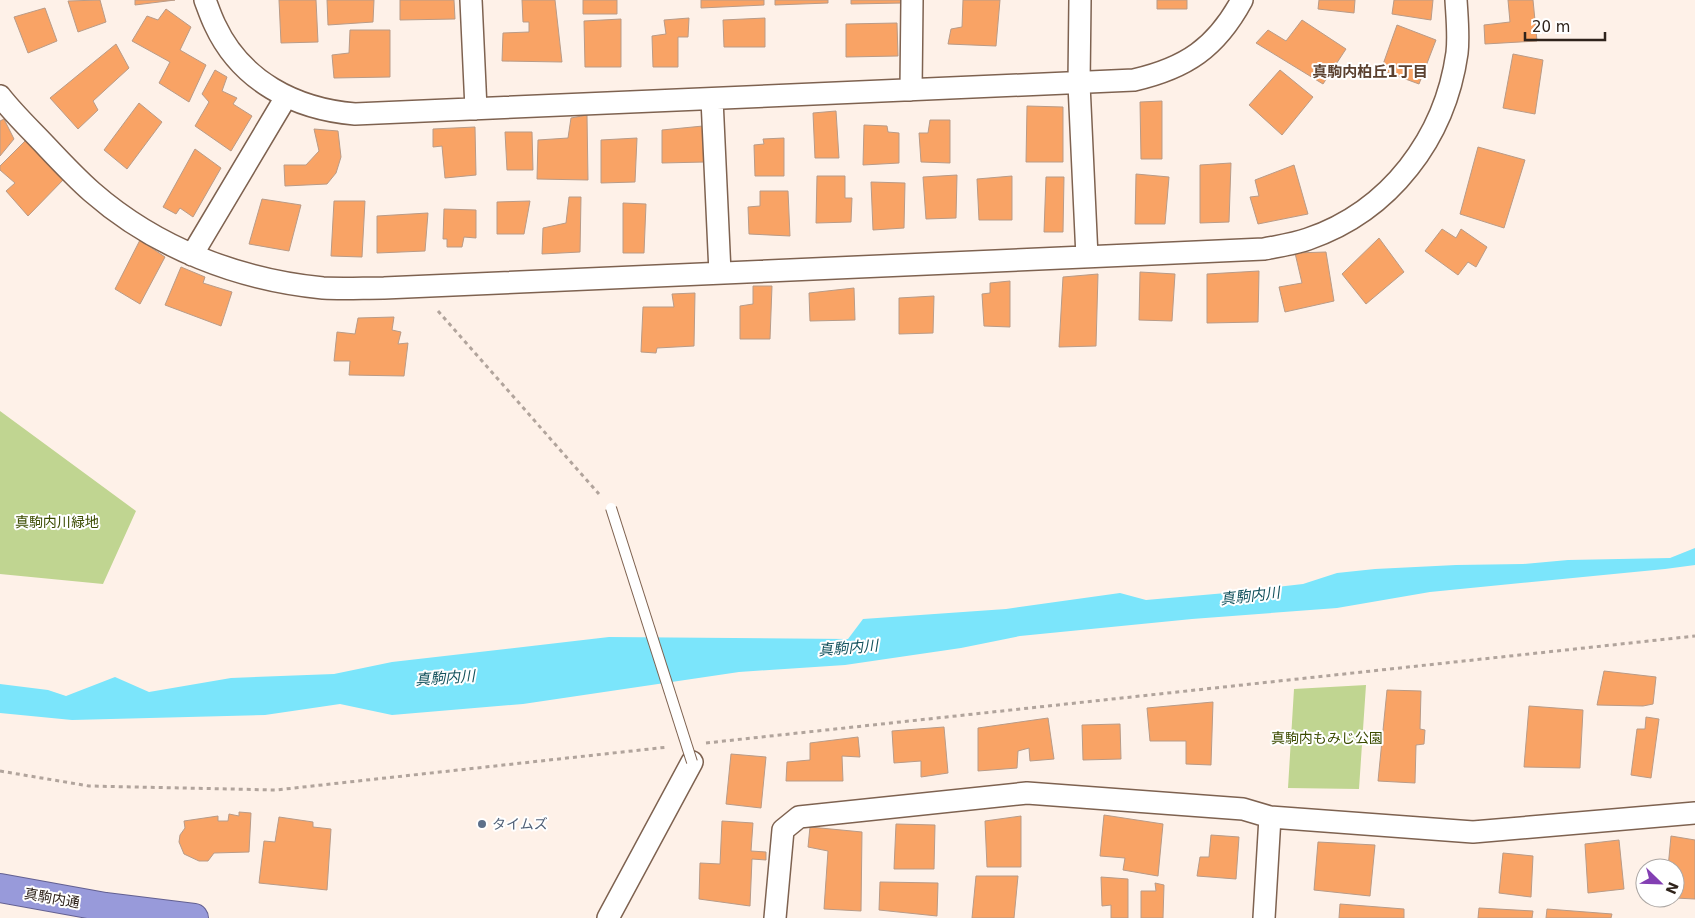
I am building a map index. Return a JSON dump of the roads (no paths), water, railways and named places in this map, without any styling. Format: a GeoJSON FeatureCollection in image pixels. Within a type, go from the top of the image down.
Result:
{"type":"FeatureCollection","features":[{"type":"Feature","properties":{"kind":"highway","name":"真駒内通"},"geometry":{"type":"LineString","coordinates":[[0,888],[105,907],[194,918]]}},
{"type":"Feature","properties":{"kind":"street"},"geometry":{"type":"LineString","coordinates":[[205,0],[215,26],[232,52],[247,69],[266,85],[286,97],[322,110],[355,114],[1079,84],[1134,80],[1157,75],[1179,66],[1202,52],[1232,18],[1242,0]]}},
{"type":"Feature","properties":{"kind":"street"},"geometry":{"type":"LineString","coordinates":[[471,0],[476,109]]}},
{"type":"Feature","properties":{"kind":"street"},"geometry":{"type":"LineString","coordinates":[[911,90],[912,0]]}},
{"type":"Feature","properties":{"kind":"street"},"geometry":{"type":"LineString","coordinates":[[1080,0],[1079,84],[1088,257]]}},
{"type":"Feature","properties":{"kind":"street"},"geometry":{"type":"LineString","coordinates":[[0,96],[93,193],[133,223],[159,239],[192,255],[247,274],[297,285],[352,289],[1264,249],[1308,239],[1356,216],[1393,186],[1408,170],[1436,126],[1447,97],[1457,52],[1456,0]]}},
{"type":"Feature","properties":{"kind":"street"},"geometry":{"type":"LineString","coordinates":[[192,255],[286,97]]}},
{"type":"Feature","properties":{"kind":"street"},"geometry":{"type":"LineString","coordinates":[[712,99],[720,273]]}},
{"type":"Feature","properties":{"kind":"street"},"geometry":{"type":"LineString","coordinates":[[608,918],[692,762]]}},
{"type":"Feature","properties":{"kind":"street"},"geometry":{"type":"LineString","coordinates":[[775,918],[783,830],[799,817],[1027,793],[1242,809],[1270,817],[1473,832],[1695,813]]}},
{"type":"Feature","properties":{"kind":"street"},"geometry":{"type":"LineString","coordinates":[[1264,918],[1270,817]]}},
{"type":"Feature","properties":{"kind":"lane"},"geometry":{"type":"LineString","coordinates":[[611,508],[692,762]]}},
{"type":"Feature","properties":{"kind":"water","name":"真駒内川"},"geometry":{"type":"Polygon","coordinates":[[[1695,548],[1695,565],[1665,569],[1430,592],[1337,608],[1192,619],[1020,636],[961,648],[845,665],[739,672],[523,704],[392,715],[340,704],[265,715],[72,720],[0,713],[0,684],[48,690],[66,696],[115,677],[149,692],[231,678],[334,674],[392,662],[609,637],[848,639],[863,619],[1006,609],[1120,593],[1146,600],[1226,593],[1303,584],[1337,573],[1375,569],[1523,564],[1568,560],[1670,558],[1695,548]]]}},
{"type":"Feature","properties":{"kind":"place","name":"タイムズ"},"geometry":{"type":"Point","coordinates":[482,824]}},
{"type":"Feature","properties":{"kind":"district","name":"真駒内柏丘1丁目"},"geometry":{"type":"Point","coordinates":[1370,72]}},
{"type":"Feature","properties":{"kind":"park label","name":"真駒内川緑地"},"geometry":{"type":"Point","coordinates":[57,522]}},
{"type":"Feature","properties":{"kind":"park label","name":"真駒内もみじ公園"},"geometry":{"type":"Point","coordinates":[1327,738]}}]}
